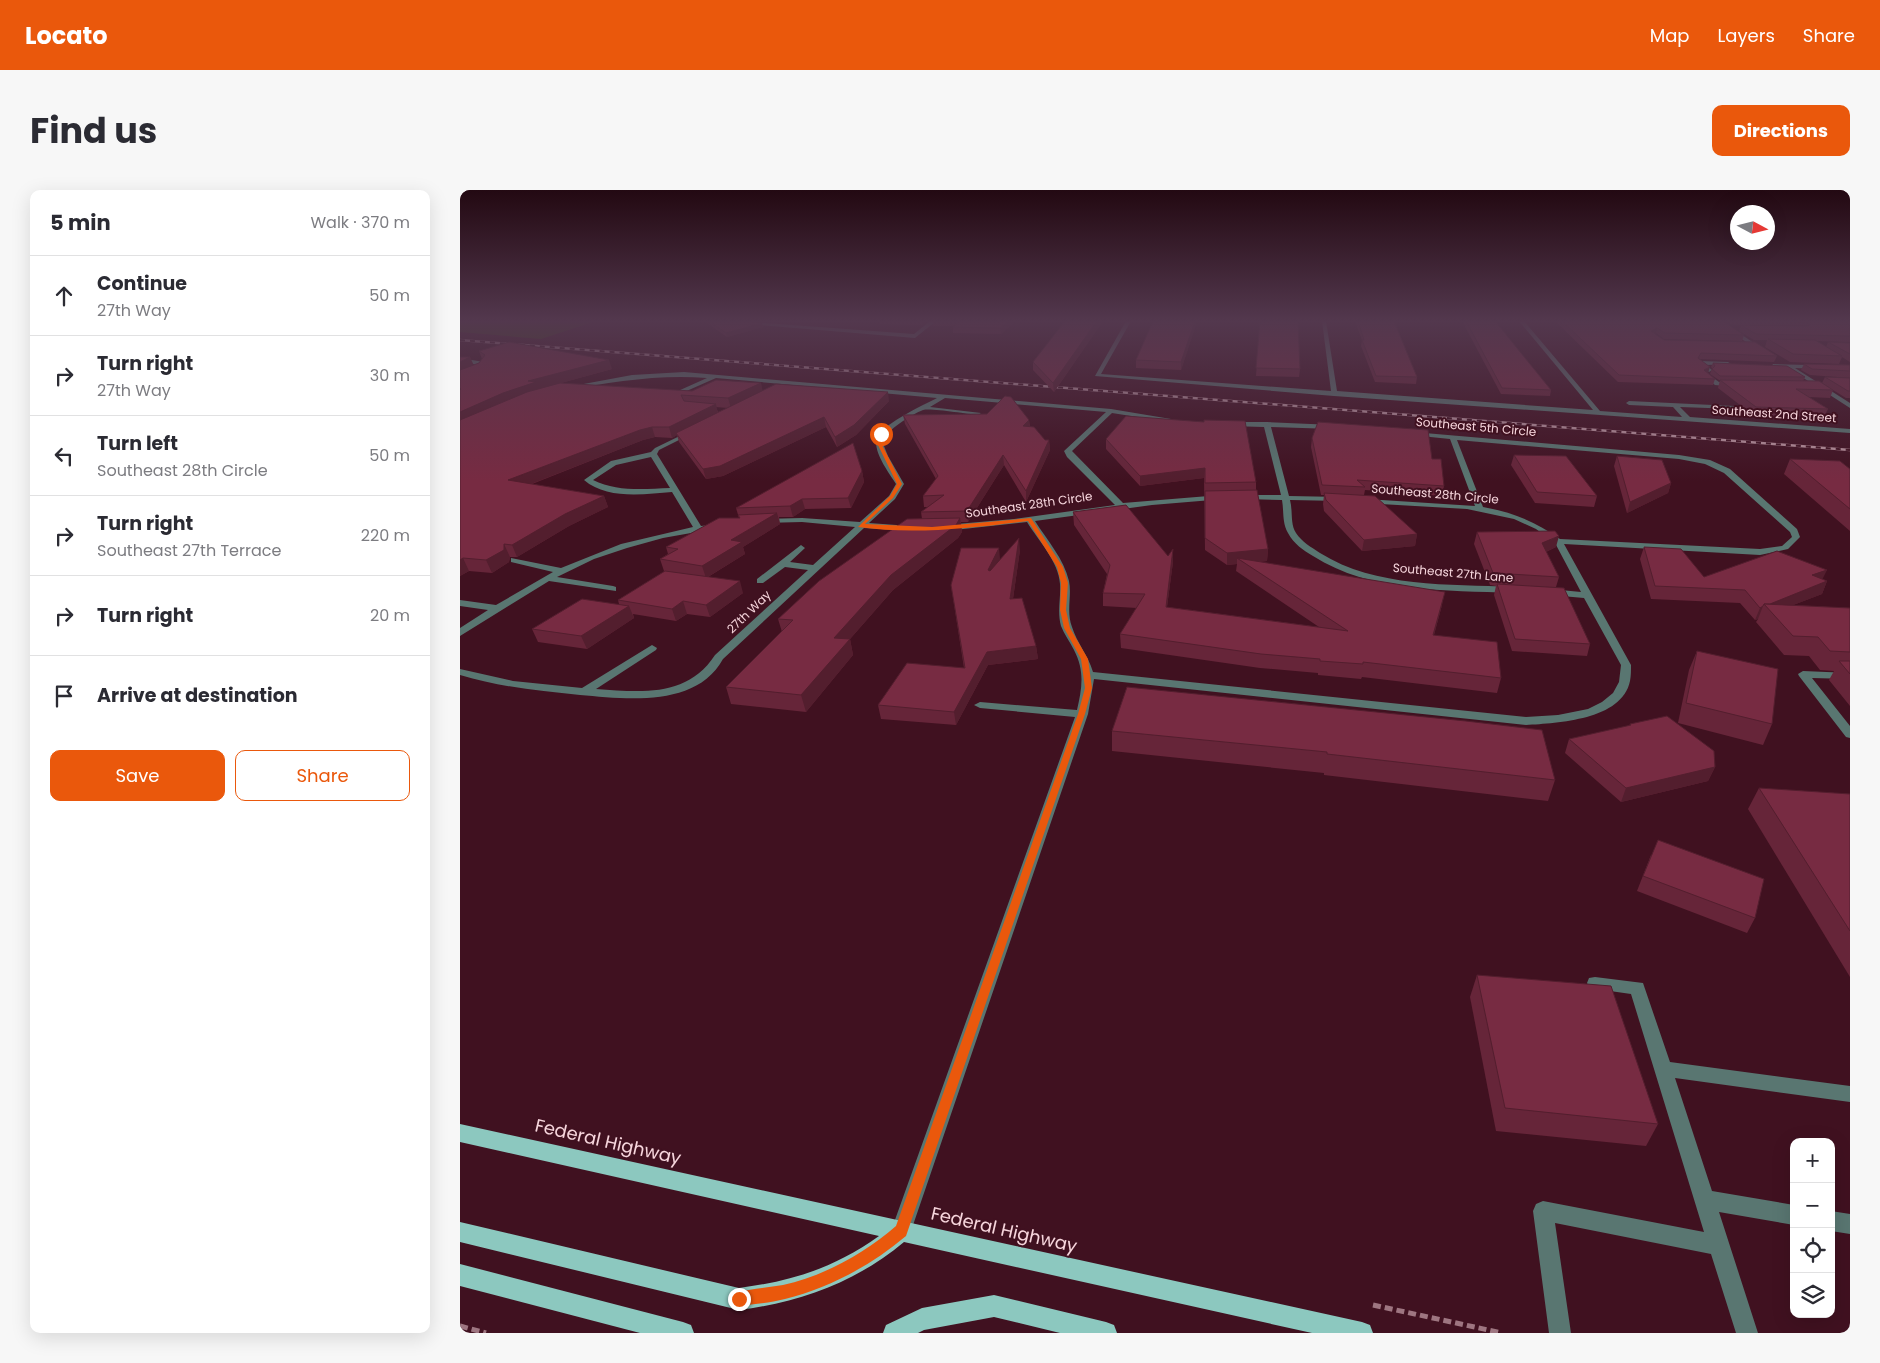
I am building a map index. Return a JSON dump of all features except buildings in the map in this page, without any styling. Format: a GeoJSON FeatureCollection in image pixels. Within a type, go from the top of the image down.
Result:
{"type":"FeatureCollection","features":[{"type":"Feature","properties":{"kind":"main road","name":"Federal Highway"},"geometry":{"type":"LineString","coordinates":[[460,1132],[1362,1333]]}},
{"type":"Feature","properties":{"kind":"main road"},"geometry":{"type":"LineString","coordinates":[[460,1232],[739,1299],[785,1292],[841,1271],[879,1250],[902,1231]]}},
{"type":"Feature","properties":{"kind":"main road"},"geometry":{"type":"LineString","coordinates":[[460,1275],[683,1333]]}},
{"type":"Feature","properties":{"kind":"main road"},"geometry":{"type":"LineString","coordinates":[[894,1333],[922,1319],[994,1306],[1106,1333]]}},
{"type":"Feature","properties":{"kind":"street"},"geometry":{"type":"LineString","coordinates":[[556,390],[646,375],[671,374]]}},
{"type":"Feature","properties":{"kind":"street"},"geometry":{"type":"LineString","coordinates":[[690,374],[1111,411],[1182,422]]}},
{"type":"Feature","properties":{"kind":"street","name":"Southeast 2nd Street"},"geometry":{"type":"LineString","coordinates":[[1097,374],[1334,394],[1850,431]]}},
{"type":"Feature","properties":{"kind":"street"},"geometry":{"type":"LineString","coordinates":[[1331,374],[1334,394]]}},
{"type":"Feature","properties":{"kind":"street"},"geometry":{"type":"LineString","coordinates":[[1565,374],[1598,412]]}},
{"type":"Feature","properties":{"kind":"street"},"geometry":{"type":"LineString","coordinates":[[1709,374],[1717,384],[1744,385]]}},
{"type":"Feature","properties":{"kind":"street"},"geometry":{"type":"LineString","coordinates":[[1800,374],[1850,406]]}},
{"type":"Feature","properties":{"kind":"street"},"geometry":{"type":"LineString","coordinates":[[671,396],[717,376]]}},
{"type":"Feature","properties":{"kind":"street"},"geometry":{"type":"LineString","coordinates":[[1808,379],[1825,380]]}},
{"type":"Feature","properties":{"kind":"street"},"geometry":{"type":"LineString","coordinates":[[774,391],[791,383]]}},
{"type":"Feature","properties":{"kind":"street"},"geometry":{"type":"LineString","coordinates":[[1801,385],[1818,385]]}},
{"type":"Feature","properties":{"kind":"street","name":"27th Way"},"geometry":{"type":"LineString","coordinates":[[460,672],[521,685],[584,692],[655,694],[679,688],[700,679],[714,668],[719,657],[892,497],[900,484],[879,443],[881,434],[892,425],[946,396]]}},
{"type":"Feature","properties":{"kind":"street"},"geometry":{"type":"LineString","coordinates":[[1629,403],[1734,408]]}},
{"type":"Feature","properties":{"kind":"street"},"geometry":{"type":"LineString","coordinates":[[1675,405],[1688,419]]}},
{"type":"Feature","properties":{"kind":"street"},"geometry":{"type":"LineString","coordinates":[[923,408],[978,413]]}},
{"type":"Feature","properties":{"kind":"street"},"geometry":{"type":"LineString","coordinates":[[1111,411],[1068,451],[1120,505]]}},
{"type":"Feature","properties":{"kind":"street"},"geometry":{"type":"LineString","coordinates":[[1222,424],[1267,424],[1347,429]]}},
{"type":"Feature","properties":{"kind":"street","name":"Southeast 27th Lane"},"geometry":{"type":"LineString","coordinates":[[1267,424],[1289,513],[1288,526],[1295,539],[1311,552],[1335,565],[1401,583],[1519,591]]}},
{"type":"Feature","properties":{"kind":"street"},"geometry":{"type":"LineString","coordinates":[[675,490],[637,492],[605,490],[588,480],[614,463],[652,454],[699,428]]}},
{"type":"Feature","properties":{"kind":"street","name":"Southeast 5th Circle"},"geometry":{"type":"LineString","coordinates":[[1405,434],[1679,457],[1707,462],[1727,471],[1794,531],[1796,537],[1793,543],[1786,548],[1760,552],[1558,541]]}},
{"type":"Feature","properties":{"kind":"street"},"geometry":{"type":"LineString","coordinates":[[1453,438],[1480,509]]}},
{"type":"Feature","properties":{"kind":"street"},"geometry":{"type":"LineString","coordinates":[[652,454],[698,528]]}},
{"type":"Feature","properties":{"kind":"street","name":"Southeast 28th Circle"},"geometry":{"type":"LineString","coordinates":[[754,522],[802,520],[860,526],[928,529],[969,527],[1120,505],[1214,497],[1285,497],[1480,509],[1524,519],[1547,531],[1558,541],[1626,665],[1627,675],[1624,686],[1617,696],[1591,712],[1550,720],[1502,720],[1088,675]]}},
{"type":"Feature","properties":{"kind":"street"},"geometry":{"type":"LineString","coordinates":[[902,1231],[1082,714],[1087,694],[1088,675],[1084,659],[1067,628],[1063,610],[1064,583],[1060,567],[1029,519]]}},
{"type":"Feature","properties":{"kind":"street"},"geometry":{"type":"LineString","coordinates":[[460,633],[549,578],[610,550],[698,528],[729,524]]}},
{"type":"Feature","properties":{"kind":"street"},"geometry":{"type":"LineString","coordinates":[[760,581],[801,548]]}},
{"type":"Feature","properties":{"kind":"street"},"geometry":{"type":"LineString","coordinates":[[514,560],[563,571]]}},
{"type":"Feature","properties":{"kind":"street"},"geometry":{"type":"LineString","coordinates":[[782,564],[814,568]]}},
{"type":"Feature","properties":{"kind":"street"},"geometry":{"type":"LineString","coordinates":[[549,578],[613,589]]}},
{"type":"Feature","properties":{"kind":"street"},"geometry":{"type":"LineString","coordinates":[[1538,592],[1588,595]]}},
{"type":"Feature","properties":{"kind":"street"},"geometry":{"type":"LineString","coordinates":[[460,603],[498,608]]}},
{"type":"Feature","properties":{"kind":"street"},"geometry":{"type":"LineString","coordinates":[[584,692],[652,648]]}},
{"type":"Feature","properties":{"kind":"street"},"geometry":{"type":"LineString","coordinates":[[1850,676],[1803,674],[1850,734]]}},
{"type":"Feature","properties":{"kind":"street"},"geometry":{"type":"LineString","coordinates":[[980,705],[1082,714]]}},
{"type":"Feature","properties":{"kind":"street"},"geometry":{"type":"LineString","coordinates":[[1595,983],[1637,988],[1747,1333]]}},
{"type":"Feature","properties":{"kind":"street"},"geometry":{"type":"LineString","coordinates":[[1663,1069],[1850,1094]]}},
{"type":"Feature","properties":{"kind":"street"},"geometry":{"type":"LineString","coordinates":[[1705,1200],[1790,1214]]}},
{"type":"Feature","properties":{"kind":"street"},"geometry":{"type":"LineString","coordinates":[[1560,1333],[1543,1211],[1719,1245]]}},
{"type":"Feature","properties":{"kind":"street"},"geometry":{"type":"LineString","coordinates":[[1835,1222],[1850,1224]]}},
{"type":"Feature","properties":{"kind":"path"},"geometry":{"type":"LineString","coordinates":[[460,1326],[486,1333]]}},
{"type":"Feature","properties":{"kind":"railway"},"geometry":{"type":"LineString","coordinates":[[894,374],[1850,450]]}},
{"type":"Feature","properties":{"kind":"route"},"geometry":{"type":"LineString","coordinates":[[739,1299],[785,1292],[841,1271],[879,1250],[902,1231],[918,1180],[1086,701],[1088,675],[1084,659],[1067,628],[1063,610],[1064,583],[1060,567],[1029,519],[969,527],[932,529],[860,526],[892,497],[900,484],[879,443],[881,434]]}}]}
